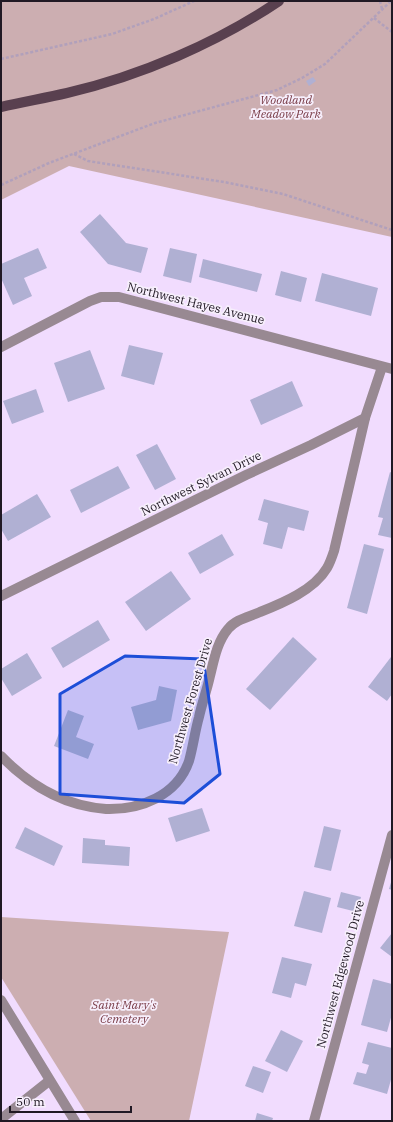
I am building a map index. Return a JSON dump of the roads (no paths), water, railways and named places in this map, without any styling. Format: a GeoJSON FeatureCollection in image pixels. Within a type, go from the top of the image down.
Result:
{"type":"FeatureCollection","features":[{"type":"Feature","properties":{"kind":"main road"},"geometry":{"type":"LineString","coordinates":[[1,107],[67,93],[130,74],[209,41],[279,1]]}},
{"type":"Feature","properties":{"kind":"street","name":"Northwest Hayes Avenue"},"geometry":{"type":"LineString","coordinates":[[1,347],[90,301],[101,297],[119,297],[387,368]]}},
{"type":"Feature","properties":{"kind":"street"},"geometry":{"type":"LineString","coordinates":[[364,418],[387,368]]}},
{"type":"Feature","properties":{"kind":"street","name":"Northwest Sylvan Drive"},"geometry":{"type":"LineString","coordinates":[[1,596],[364,418]]}},
{"type":"Feature","properties":{"kind":"street","name":"Northwest Forest Drive"},"geometry":{"type":"LineString","coordinates":[[1,756],[29,782],[46,793],[67,802],[93,808],[131,808],[144,804],[164,794],[175,783],[188,761],[216,653],[229,628],[239,621],[280,603],[311,585],[327,568],[334,551],[364,418]]}},
{"type":"Feature","properties":{"kind":"street","name":"Northwest Edgewood Drive"},"geometry":{"type":"LineString","coordinates":[[314,1121],[392,835]]}},
{"type":"Feature","properties":{"kind":"street"},"geometry":{"type":"LineString","coordinates":[[1,1000],[49,1081],[75,1121]]}},
{"type":"Feature","properties":{"kind":"street"},"geometry":{"type":"LineString","coordinates":[[1,1119],[49,1081]]}},
{"type":"Feature","properties":{"kind":"park label","name":"Woodland Meadow Park"},"geometry":{"type":"Point","coordinates":[286,106]}},
{"type":"Feature","properties":{"kind":"park label","name":"Saint Mary's Cemetery"},"geometry":{"type":"Point","coordinates":[124,1011]}}]}
